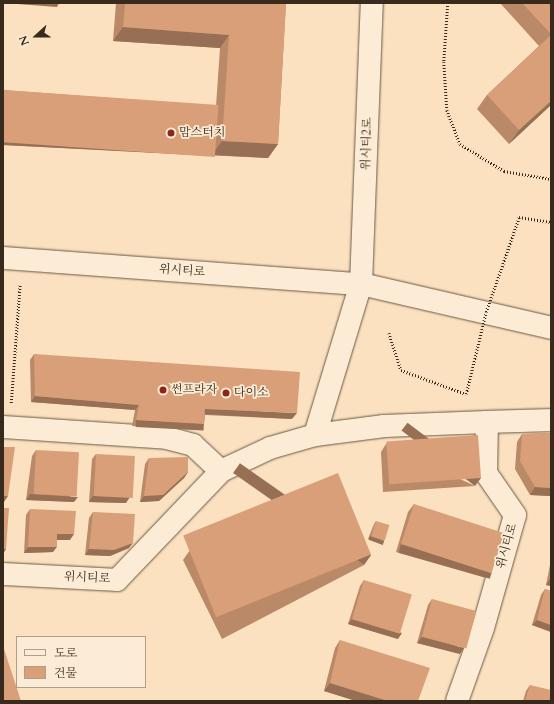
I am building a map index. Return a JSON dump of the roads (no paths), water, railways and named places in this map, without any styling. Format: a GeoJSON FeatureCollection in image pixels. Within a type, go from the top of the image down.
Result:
{"type":"FeatureCollection","features":[{"type":"Feature","properties":{"kind":"street","name":"위시티2로"},"geometry":{"type":"LineString","coordinates":[[361,284],[372,3]]}},
{"type":"Feature","properties":{"kind":"street","name":"위시티로"},"geometry":{"type":"LineString","coordinates":[[12,259],[361,284],[551,328]]}},
{"type":"Feature","properties":{"kind":"street"},"geometry":{"type":"LineString","coordinates":[[315,435],[361,284]]}},
{"type":"Feature","properties":{"kind":"street"},"geometry":{"type":"LineString","coordinates":[[487,422],[551,420]]}},
{"type":"Feature","properties":{"kind":"street","name":"위시티로"},"geometry":{"type":"LineString","coordinates":[[3,574],[117,580],[221,471],[270,448],[315,435],[384,426],[487,422],[486,473],[515,515],[482,628],[457,701]]}},
{"type":"Feature","properties":{"kind":"street"},"geometry":{"type":"LineString","coordinates":[[6,427],[167,438],[193,445],[221,471]]}},
{"type":"Feature","properties":{"kind":"place","name":"맘스터치"},"geometry":{"type":"Point","coordinates":[171,133]}},
{"type":"Feature","properties":{"kind":"place","name":"썬프라자"},"geometry":{"type":"Point","coordinates":[163,390]}},
{"type":"Feature","properties":{"kind":"place","name":"다이소"},"geometry":{"type":"Point","coordinates":[226,393]}}]}
